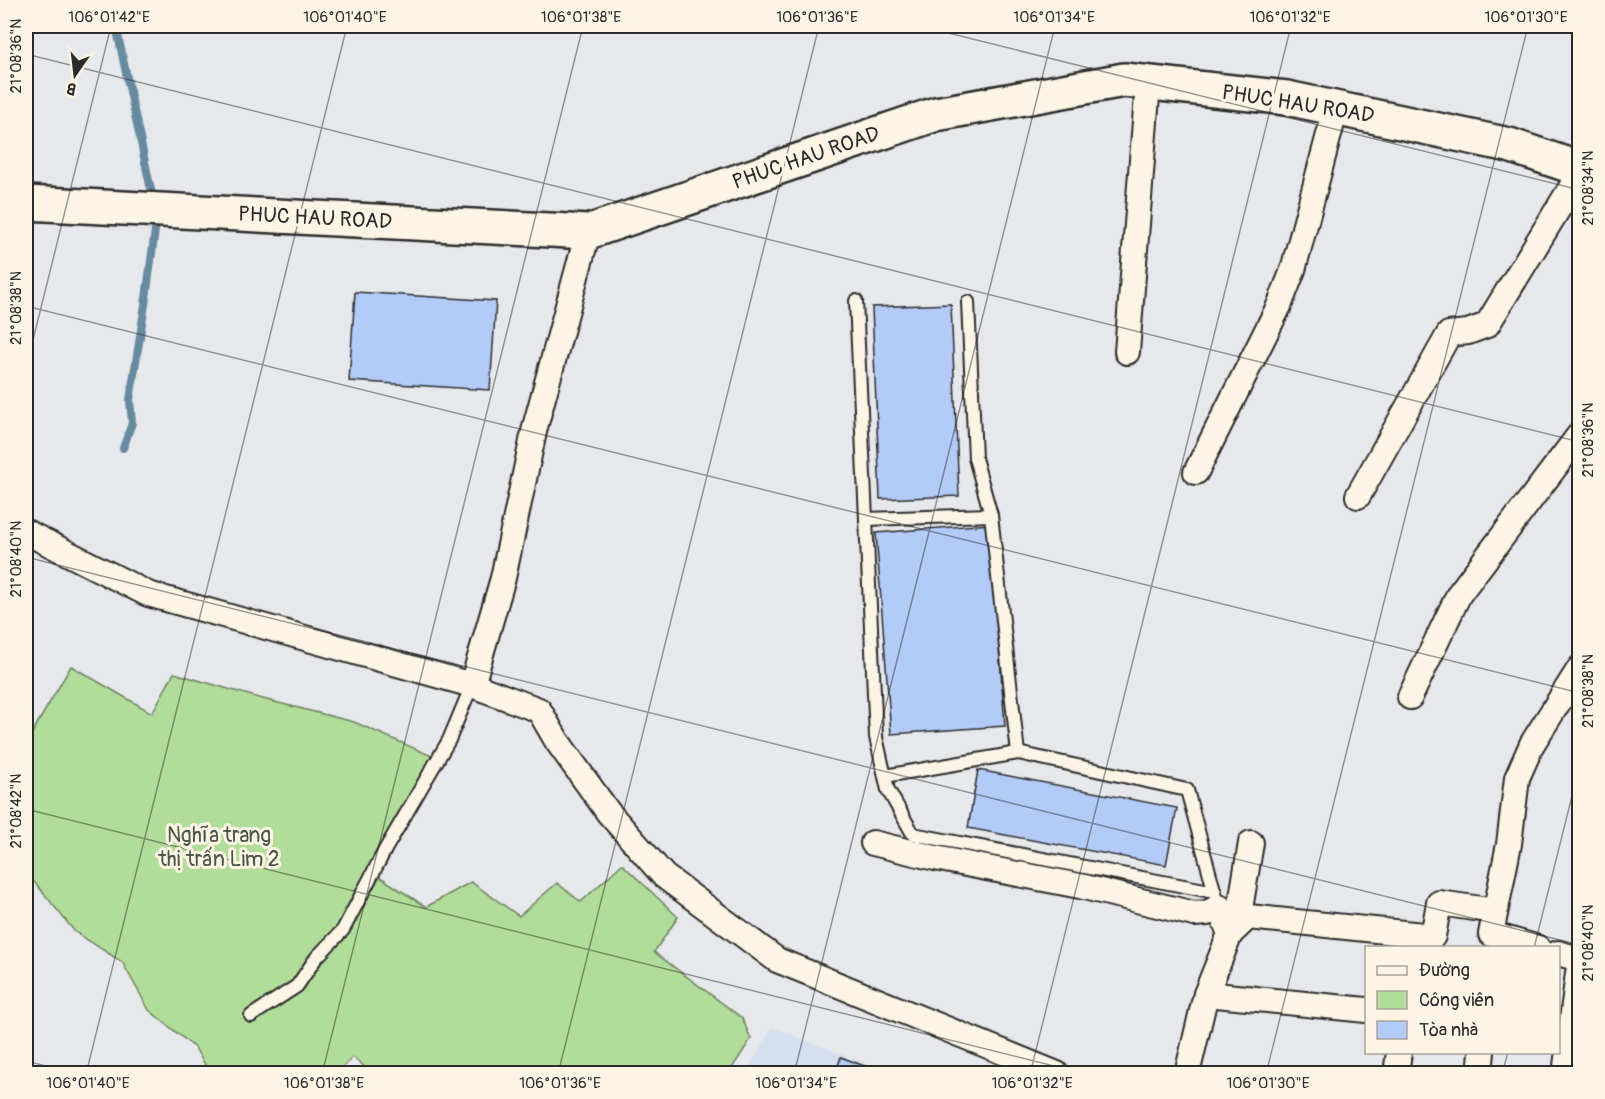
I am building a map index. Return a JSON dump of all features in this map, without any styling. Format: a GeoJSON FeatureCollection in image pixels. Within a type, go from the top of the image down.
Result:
{"type":"FeatureCollection","features":[{"type":"Feature","properties":{"kind":"street","name":"PHUC HAU ROAD"},"geometry":{"type":"LineString","coordinates":[[26,203],[588,232],[936,114],[1124,80],[1287,98],[1509,145],[1580,168]]}},
{"type":"Feature","properties":{"kind":"street"},"geometry":{"type":"LineString","coordinates":[[1127,352],[1149,83]]}},
{"type":"Feature","properties":{"kind":"street"},"geometry":{"type":"LineString","coordinates":[[1196,472],[1279,306],[1293,270],[1336,108]]}},
{"type":"Feature","properties":{"kind":"street"},"geometry":{"type":"LineString","coordinates":[[1358,496],[1449,334],[1468,332],[1487,325],[1580,173]]}},
{"type":"Feature","properties":{"kind":"street"},"geometry":{"type":"LineString","coordinates":[[472,685],[503,578],[535,427],[588,232]]}},
{"type":"Feature","properties":{"kind":"street"},"geometry":{"type":"LineString","coordinates":[[1410,697],[1459,594],[1580,434]]}},
{"type":"Feature","properties":{"kind":"street"},"geometry":{"type":"LineString","coordinates":[[26,532],[148,594],[472,685],[538,710],[557,741],[608,812],[664,876],[777,960],[1057,1074]]}},
{"type":"Feature","properties":{"kind":"street"},"geometry":{"type":"LineString","coordinates":[[1531,946],[1491,934],[1509,844],[1514,798],[1520,770],[1532,744],[1580,668]]}},
{"type":"Feature","properties":{"kind":"street"},"geometry":{"type":"LineString","coordinates":[[873,843],[935,858],[1080,886],[1194,914],[1207,913],[1217,899],[1234,930]]}},
{"type":"Feature","properties":{"kind":"street"},"geometry":{"type":"LineString","coordinates":[[1187,1074],[1206,994],[1234,930],[1251,843]]}},
{"type":"Feature","properties":{"kind":"street"},"geometry":{"type":"LineString","coordinates":[[1234,930],[1248,917],[1433,936],[1439,903],[1495,911]]}},
{"type":"Feature","properties":{"kind":"street"},"geometry":{"type":"LineString","coordinates":[[1560,953],[1579,958],[1565,1074]]}},
{"type":"Feature","properties":{"kind":"street"},"geometry":{"type":"LineString","coordinates":[[1206,994],[1365,1010]]}},
{"type":"Feature","properties":{"kind":"street"},"geometry":{"type":"LineString","coordinates":[[1396,1074],[1399,1054]]}},
{"type":"Feature","properties":{"kind":"street"},"geometry":{"type":"LineString","coordinates":[[1480,1074],[1482,1054]]}},
{"type":"Feature","properties":{"kind":"lane"},"geometry":{"type":"LineString","coordinates":[[856,301],[876,737],[888,790],[913,834],[1217,899],[1187,790],[1018,753],[885,776]]}},
{"type":"Feature","properties":{"kind":"lane"},"geometry":{"type":"LineString","coordinates":[[968,302],[975,458],[991,515],[1018,753]]}},
{"type":"Feature","properties":{"kind":"lane"},"geometry":{"type":"LineString","coordinates":[[866,519],[991,515]]}},
{"type":"Feature","properties":{"kind":"lane"},"geometry":{"type":"LineString","coordinates":[[251,1016],[297,986],[316,958],[343,930],[386,848],[448,740],[472,685]]}},
{"type":"Feature","properties":{"kind":"shaded area"},"geometry":{"type":"Polygon","coordinates":[[[772,1027],[889,1073],[746,1074],[772,1027]]]}},
{"type":"Feature","properties":{"kind":"green space","name":"Nghĩa trang thị trấn Lim 2"},"geometry":{"type":"Polygon","coordinates":[[[71,666],[152,713],[174,673],[354,722],[432,756],[368,869],[426,907],[471,882],[519,916],[557,883],[581,902],[622,864],[678,917],[654,952],[742,1018],[751,1039],[729,1073],[373,1074],[353,1057],[338,1073],[210,1073],[195,1048],[149,1010],[122,962],[75,932],[26,874],[26,743],[71,666]]]}},
{"type":"Feature","properties":{"kind":"building"},"geometry":{"type":"Polygon","coordinates":[[[355,292],[496,301],[490,390],[349,381],[355,292]]]}},
{"type":"Feature","properties":{"kind":"building"},"geometry":{"type":"Polygon","coordinates":[[[951,304],[959,496],[880,499],[872,307],[951,304]]]}},
{"type":"Feature","properties":{"kind":"building"},"geometry":{"type":"Polygon","coordinates":[[[990,524],[1005,726],[891,734],[876,533],[990,524]]]}},
{"type":"Feature","properties":{"kind":"building"},"geometry":{"type":"Polygon","coordinates":[[[978,770],[1177,808],[1166,865],[968,828],[978,770]]]}},
{"type":"Feature","properties":{"kind":"building"},"geometry":{"type":"Polygon","coordinates":[[[841,1057],[885,1074],[835,1074],[841,1057]]]}},
{"type":"Feature","properties":{"kind":"waterway"},"geometry":{"type":"LineString","coordinates":[[116,26],[151,190]]}},
{"type":"Feature","properties":{"kind":"waterway"},"geometry":{"type":"LineString","coordinates":[[123,448],[132,423],[130,400],[156,223]]}}]}
